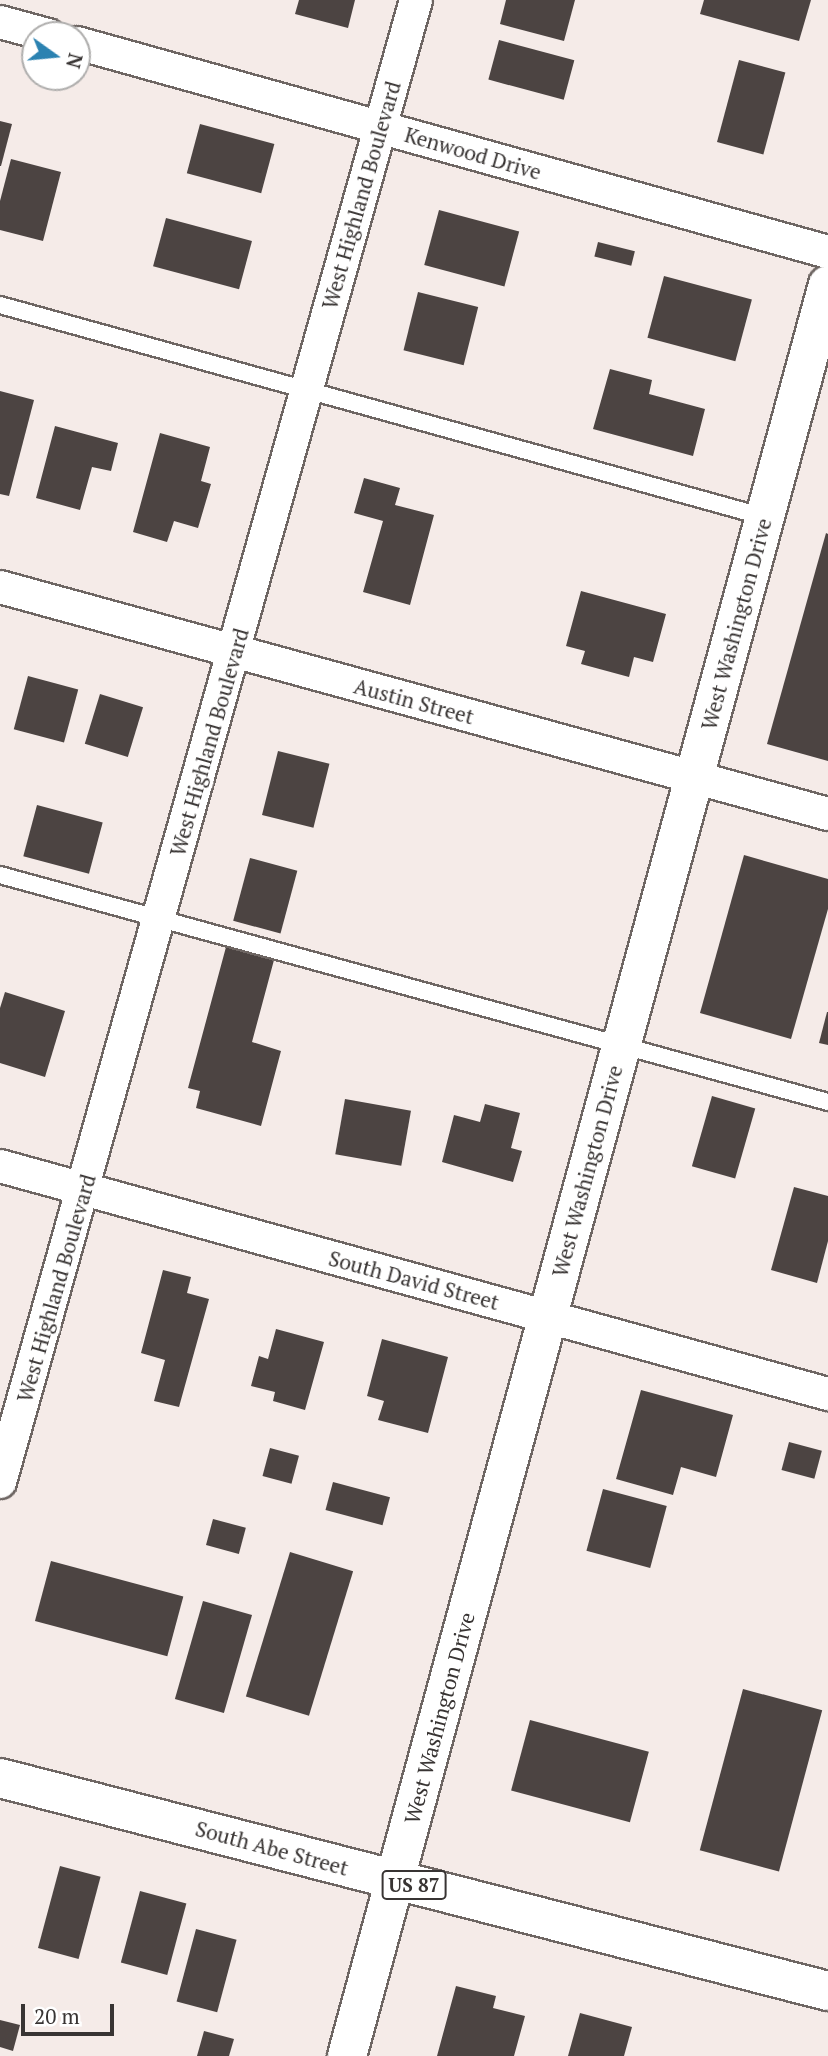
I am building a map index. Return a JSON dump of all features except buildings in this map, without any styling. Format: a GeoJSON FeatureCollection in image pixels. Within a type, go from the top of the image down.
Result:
{"type":"FeatureCollection","features":[{"type":"Feature","properties":{"kind":"street","name":"West Highland Boulevard"},"geometry":{"type":"LineString","coordinates":[[0,1482],[85,1189],[416,0]]}},
{"type":"Feature","properties":{"kind":"street"},"geometry":{"type":"LineString","coordinates":[[0,22],[21,28]]}},
{"type":"Feature","properties":{"kind":"street","name":"Kenwood Drive"},"geometry":{"type":"LineString","coordinates":[[91,47],[828,252]]}},
{"type":"Feature","properties":{"kind":"street","name":"West Washington Drive"},"geometry":{"type":"LineString","coordinates":[[347,2056],[828,285]]}},
{"type":"Feature","properties":{"kind":"street","name":"Austin Street"},"geometry":{"type":"LineString","coordinates":[[0,587],[828,814]]}},
{"type":"Feature","properties":{"kind":"street","name":"South David Street"},"geometry":{"type":"LineString","coordinates":[[0,1166],[828,1394]]}},
{"type":"Feature","properties":{"kind":"street","name":"South Abe Street"},"geometry":{"type":"LineString","coordinates":[[0,1778],[828,1991]]}},
{"type":"Feature","properties":{"kind":"lane"},"geometry":{"type":"LineString","coordinates":[[0,305],[765,517]]}},
{"type":"Feature","properties":{"kind":"lane"},"geometry":{"type":"LineString","coordinates":[[0,875],[828,1102]]}}]}
